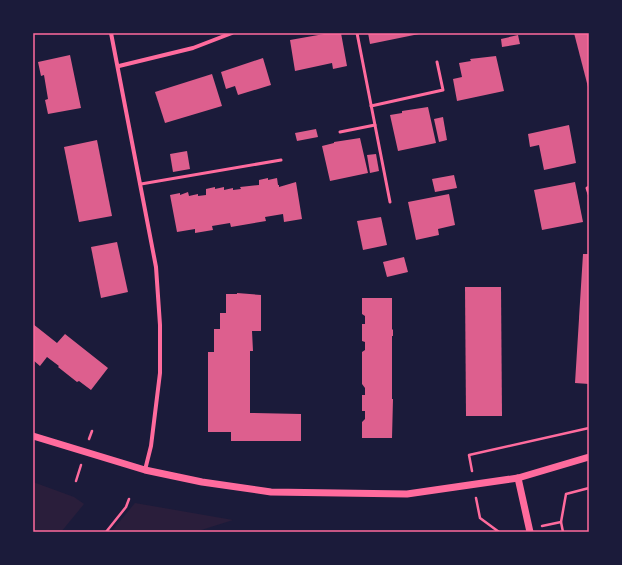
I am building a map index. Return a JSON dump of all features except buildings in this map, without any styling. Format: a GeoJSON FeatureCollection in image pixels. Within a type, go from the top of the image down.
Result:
{"type":"FeatureCollection","features":[{"type":"Feature","properties":{"kind":"street"},"geometry":{"type":"LineString","coordinates":[[111,33],[119,66],[156,268],[160,325],[160,373],[151,446],[145,470]]}},
{"type":"Feature","properties":{"kind":"street"},"geometry":{"type":"LineString","coordinates":[[119,66],[193,48],[232,33]]}},
{"type":"Feature","properties":{"kind":"street"},"geometry":{"type":"LineString","coordinates":[[33,436],[145,470],[202,482],[271,492],[407,494],[518,478],[589,457]]}},
{"type":"Feature","properties":{"kind":"street"},"geometry":{"type":"LineString","coordinates":[[518,478],[530,532]]}},
{"type":"Feature","properties":{"kind":"lane"},"geometry":{"type":"LineString","coordinates":[[357,33],[390,202]]}},
{"type":"Feature","properties":{"kind":"lane"},"geometry":{"type":"LineString","coordinates":[[371,106],[444,90],[437,62]]}},
{"type":"Feature","properties":{"kind":"lane"},"geometry":{"type":"LineString","coordinates":[[340,132],[375,125]]}},
{"type":"Feature","properties":{"kind":"lane"},"geometry":{"type":"LineString","coordinates":[[141,184],[281,160]]}},
{"type":"Feature","properties":{"kind":"lane"},"geometry":{"type":"LineString","coordinates":[[589,187],[587,188],[589,194]]}},
{"type":"Feature","properties":{"kind":"path"},"geometry":{"type":"LineString","coordinates":[[469,455],[589,428]]}},
{"type":"Feature","properties":{"kind":"path"},"geometry":{"type":"LineString","coordinates":[[563,532],[561,522],[566,494],[589,488]]}},
{"type":"Feature","properties":{"kind":"path"},"geometry":{"type":"LineString","coordinates":[[106,532],[126,507],[129,499]]}},
{"type":"Feature","properties":{"kind":"path"},"geometry":{"type":"LineString","coordinates":[[480,518],[499,532]]}},
{"type":"Feature","properties":{"kind":"shaded area"},"geometry":{"type":"Polygon","coordinates":[[[33,482],[74,497],[84,504],[61,532],[33,532],[33,482]]]}},
{"type":"Feature","properties":{"kind":"shaded area"},"geometry":{"type":"Polygon","coordinates":[[[135,503],[233,520],[195,532],[111,532],[135,503]]]}}]}
